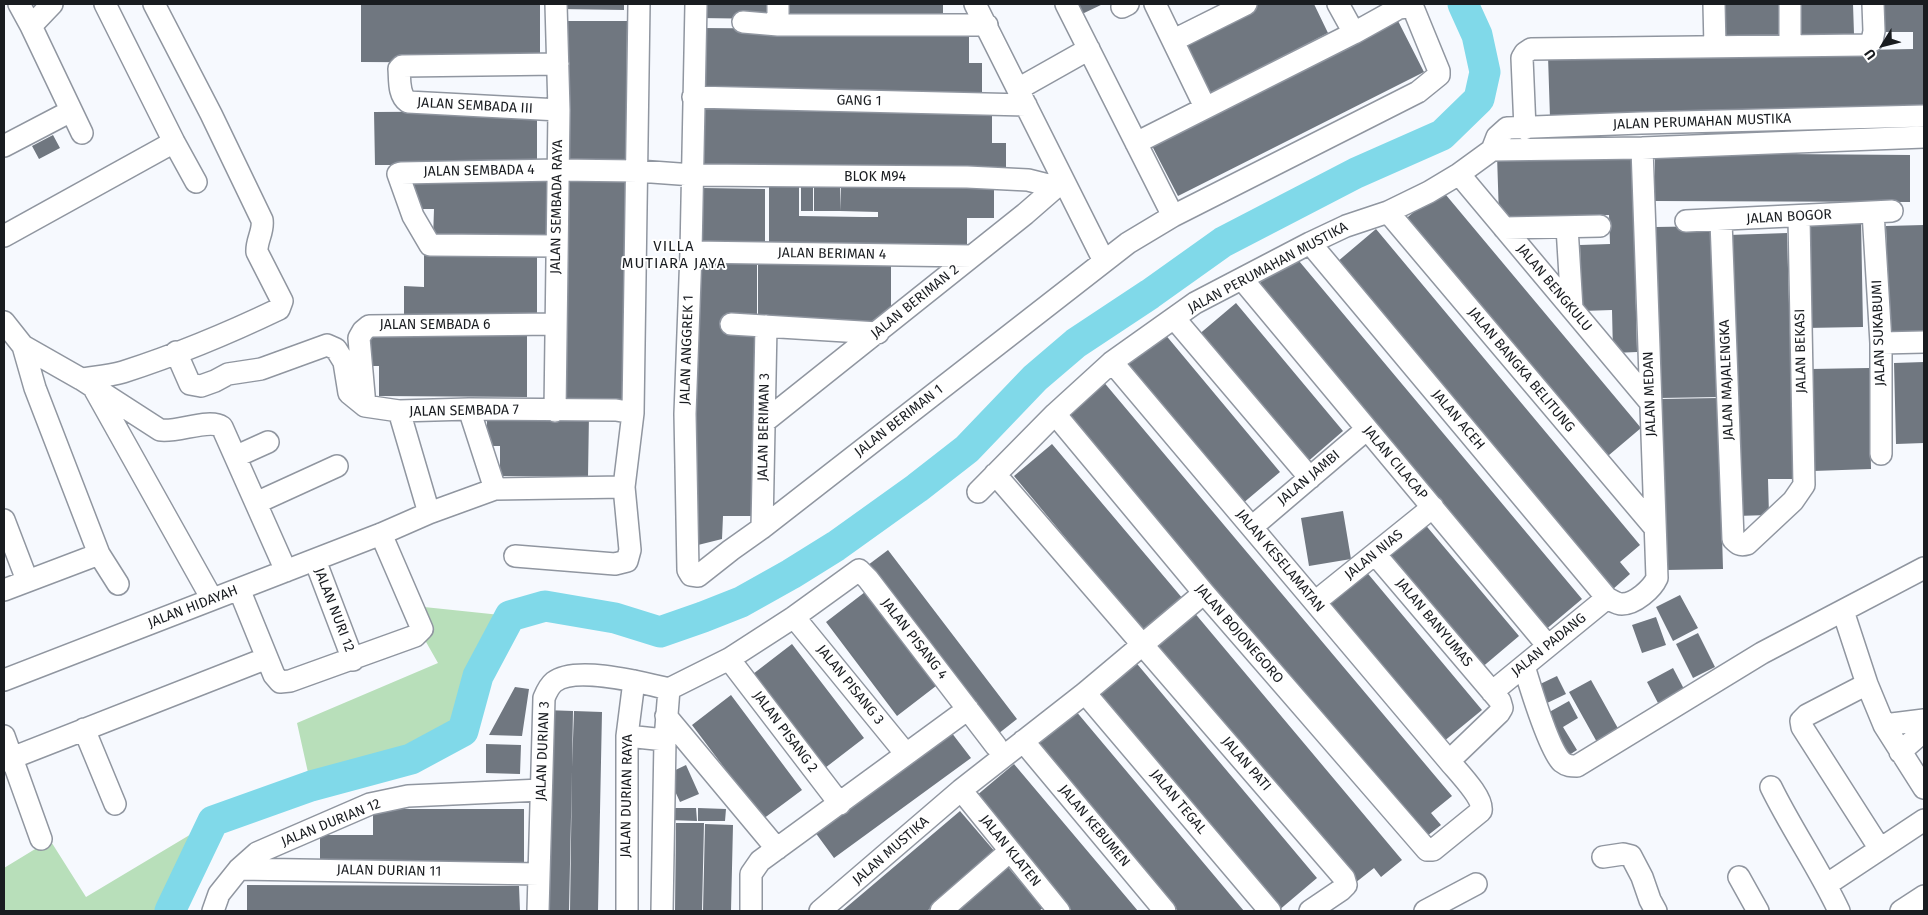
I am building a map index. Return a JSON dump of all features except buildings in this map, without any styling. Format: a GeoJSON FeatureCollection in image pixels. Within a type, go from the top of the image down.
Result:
{"type":"FeatureCollection","features":[{"type":"Feature","properties":{"kind":"street"},"geometry":{"type":"LineString","coordinates":[[19,4],[32,26],[82,133]]}},
{"type":"Feature","properties":{"kind":"street"},"geometry":{"type":"LineString","coordinates":[[32,26],[52,4]]}},
{"type":"Feature","properties":{"kind":"street"},"geometry":{"type":"LineString","coordinates":[[105,4],[196,182]]}},
{"type":"Feature","properties":{"kind":"street"},"geometry":{"type":"LineString","coordinates":[[88,383],[122,373],[248,324],[279,309],[282,301],[257,252],[256,245],[262,227],[262,220],[212,114],[154,4]]}},
{"type":"Feature","properties":{"kind":"street","name":"JALAN SEMBADA RAYA"},"geometry":{"type":"LineString","coordinates":[[555,411],[559,110],[556,4]]}},
{"type":"Feature","properties":{"kind":"street"},"geometry":{"type":"LineString","coordinates":[[515,556],[615,564],[627,561],[630,550],[624,487],[624,411],[638,171],[639,4]]}},
{"type":"Feature","properties":{"kind":"street","name":"JALAN ANGGREK 1"},"geometry":{"type":"LineString","coordinates":[[691,575],[688,570],[685,414],[691,252],[696,4]]}},
{"type":"Feature","properties":{"kind":"street"},"geometry":{"type":"LineString","coordinates":[[976,4],[1022,97],[1060,184],[1104,260]]}},
{"type":"Feature","properties":{"kind":"street"},"geometry":{"type":"LineString","coordinates":[[1066,4],[1173,216]]}},
{"type":"Feature","properties":{"kind":"street"},"geometry":{"type":"LineString","coordinates":[[1155,4],[1205,107]]}},
{"type":"Feature","properties":{"kind":"street"},"geometry":{"type":"LineString","coordinates":[[1174,40],[1246,4]]}},
{"type":"Feature","properties":{"kind":"street"},"geometry":{"type":"LineString","coordinates":[[1136,142],[1354,33],[1338,4]]}},
{"type":"Feature","properties":{"kind":"street"},"geometry":{"type":"LineString","coordinates":[[1714,4],[1715,47]]}},
{"type":"Feature","properties":{"kind":"street"},"geometry":{"type":"LineString","coordinates":[[1790,4],[1790,46]]}},
{"type":"Feature","properties":{"kind":"street"},"geometry":{"type":"LineString","coordinates":[[1525,128],[1522,58],[1531,49],[1866,45],[1872,41],[1874,32],[1873,4]]}},
{"type":"Feature","properties":{"kind":"street","name":"JALAN BERIMAN 1"},"geometry":{"type":"LineString","coordinates":[[691,575],[698,576],[762,528],[1128,243],[1173,216],[1418,92],[1439,75],[1437,64],[1414,10],[1407,7],[1399,8],[1354,33]]}},
{"type":"Feature","properties":{"kind":"street"},"geometry":{"type":"LineString","coordinates":[[743,22],[778,14],[986,25]]}},
{"type":"Feature","properties":{"kind":"street"},"geometry":{"type":"LineString","coordinates":[[1022,97],[1088,49]]}},
{"type":"Feature","properties":{"kind":"street","name":"JALAN SEMBADA III"},"geometry":{"type":"LineString","coordinates":[[558,64],[402,66],[399,68],[400,88],[404,100],[408,102],[559,110]]}},
{"type":"Feature","properties":{"kind":"street","name":"GANG 1"},"geometry":{"type":"LineString","coordinates":[[693,97],[1022,97]]}},
{"type":"Feature","properties":{"kind":"street"},"geometry":{"type":"LineString","coordinates":[[5,144],[71,111]]}},
{"type":"Feature","properties":{"kind":"street","name":"JALAN PERUMAHAN MUSTIKA"},"geometry":{"type":"LineString","coordinates":[[978,492],[1055,414],[1112,362],[1195,303],[1310,243],[1346,226],[1388,212],[1429,192],[1459,174],[1492,150],[1502,132],[1507,128],[1924,116]]}},
{"type":"Feature","properties":{"kind":"street","name":"JALAN PERUMAHAN MUSTIKA"},"geometry":{"type":"LineString","coordinates":[[1492,150],[1642,148],[1924,137]]}},
{"type":"Feature","properties":{"kind":"street"},"geometry":{"type":"LineString","coordinates":[[4,236],[174,142]]}},
{"type":"Feature","properties":{"kind":"street","name":"JALAN MEDAN"},"geometry":{"type":"LineString","coordinates":[[1607,598],[1622,604],[1639,598],[1654,584],[1656,578],[1642,148]]}},
{"type":"Feature","properties":{"kind":"street","name":"JALAN SEMBADA 4"},"geometry":{"type":"LineString","coordinates":[[556,246],[430,245],[413,216],[398,176],[401,173],[557,170],[638,171]]}},
{"type":"Feature","properties":{"kind":"street","name":"BLOK M94"},"geometry":{"type":"LineString","coordinates":[[638,171],[693,175],[966,177],[1028,180],[1060,184]]}},
{"type":"Feature","properties":{"kind":"street","name":"JALAN BENGKULU"},"geometry":{"type":"LineString","coordinates":[[1459,174],[1650,402]]}},
{"type":"Feature","properties":{"kind":"street","name":"JALAN BERIMAN 2"},"geometry":{"type":"LineString","coordinates":[[764,422],[878,333],[1060,184]]}},
{"type":"Feature","properties":{"kind":"street","name":"JALAN BANGKA BELITUNG"},"geometry":{"type":"LineString","coordinates":[[1388,212],[1655,528]]}},
{"type":"Feature","properties":{"kind":"street","name":"JALAN BOGOR"},"geometry":{"type":"LineString","coordinates":[[1686,222],[1882,212]]}},
{"type":"Feature","properties":{"kind":"street","name":"JALAN SUKABUMI"},"geometry":{"type":"LineString","coordinates":[[1881,454],[1882,212]]}},
{"type":"Feature","properties":{"kind":"street","name":"JALAN BEKASI"},"geometry":{"type":"LineString","coordinates":[[1734,539],[1738,544],[1747,544],[1793,501],[1804,485],[1798,217]]}},
{"type":"Feature","properties":{"kind":"street","name":"JALAN MAJALENGKA"},"geometry":{"type":"LineString","coordinates":[[1721,221],[1734,539]]}},
{"type":"Feature","properties":{"kind":"street"},"geometry":{"type":"LineString","coordinates":[[1504,228],[1600,226]]}},
{"type":"Feature","properties":{"kind":"street"},"geometry":{"type":"LineString","coordinates":[[1567,227],[1572,309]]}},
{"type":"Feature","properties":{"kind":"street","name":"JALAN ACEH"},"geometry":{"type":"LineString","coordinates":[[1310,243],[1607,598]]}},
{"type":"Feature","properties":{"kind":"street","name":"JALAN BERIMAN 4"},"geometry":{"type":"LineString","coordinates":[[691,252],[972,256]]}},
{"type":"Feature","properties":{"kind":"street","name":"JALAN CILACAP"},"geometry":{"type":"LineString","coordinates":[[1242,279],[1548,646]]}},
{"type":"Feature","properties":{"kind":"street"},"geometry":{"type":"LineString","coordinates":[[1174,318],[1310,478]]}},
{"type":"Feature","properties":{"kind":"street"},"geometry":{"type":"LineString","coordinates":[[4,322],[24,346],[88,383],[160,430],[168,432],[219,424],[237,456],[286,571]]}},
{"type":"Feature","properties":{"kind":"street","name":"JALAN SEMBADA 6"},"geometry":{"type":"LineString","coordinates":[[365,406],[352,361],[359,338],[369,326],[556,324]]}},
{"type":"Feature","properties":{"kind":"street"},"geometry":{"type":"LineString","coordinates":[[730,324],[878,333]]}},
{"type":"Feature","properties":{"kind":"street","name":"JALAN BERIMAN 3"},"geometry":{"type":"LineString","coordinates":[[762,528],[766,326]]}},
{"type":"Feature","properties":{"kind":"street"},"geometry":{"type":"LineString","coordinates":[[1881,343],[1924,342]]}},
{"type":"Feature","properties":{"kind":"street"},"geometry":{"type":"LineString","coordinates":[[176,352],[190,384],[201,386],[228,374],[261,369],[327,345],[336,348],[352,361]]}},
{"type":"Feature","properties":{"kind":"street"},"geometry":{"type":"LineString","coordinates":[[24,346],[34,388],[99,554],[118,584]]}},
{"type":"Feature","properties":{"kind":"street","name":"JALAN KESELAMATAN"},"geometry":{"type":"LineString","coordinates":[[1112,362],[1449,760],[1478,798],[1482,805],[1481,812],[1433,850],[1427,850]]}},
{"type":"Feature","properties":{"kind":"street"},"geometry":{"type":"LineString","coordinates":[[88,383],[212,600]]}},
{"type":"Feature","properties":{"kind":"street","name":"JALAN SEMBADA 7"},"geometry":{"type":"LineString","coordinates":[[365,406],[399,411],[469,409],[624,411]]}},
{"type":"Feature","properties":{"kind":"street"},"geometry":{"type":"LineString","coordinates":[[469,409],[495,489]]}},
{"type":"Feature","properties":{"kind":"street"},"geometry":{"type":"LineString","coordinates":[[399,411],[429,513]]}},
{"type":"Feature","properties":{"kind":"street","name":"JALAN BOJONEGORO"},"geometry":{"type":"LineString","coordinates":[[1055,414],[1204,593],[1427,850]]}},
{"type":"Feature","properties":{"kind":"street","name":"JALAN JAMBI"},"geometry":{"type":"LineString","coordinates":[[1252,528],[1367,430]]}},
{"type":"Feature","properties":{"kind":"street"},"geometry":{"type":"LineString","coordinates":[[237,456],[268,442]]}},
{"type":"Feature","properties":{"kind":"street"},"geometry":{"type":"LineString","coordinates":[[256,503],[337,466]]}},
{"type":"Feature","properties":{"kind":"street"},"geometry":{"type":"LineString","coordinates":[[995,474],[1143,645]]}},
{"type":"Feature","properties":{"kind":"street","name":"JALAN HIDAYAH"},"geometry":{"type":"LineString","coordinates":[[4,680],[315,560],[429,513],[495,489],[624,487]]}},
{"type":"Feature","properties":{"kind":"street","name":"JALAN NIAS"},"geometry":{"type":"LineString","coordinates":[[1315,602],[1433,507]]}},
{"type":"Feature","properties":{"kind":"street"},"geometry":{"type":"LineString","coordinates":[[4,520],[27,580]]}},
{"type":"Feature","properties":{"kind":"street"},"geometry":{"type":"LineString","coordinates":[[239,589],[274,675],[280,682],[290,681],[353,660],[416,636],[422,629],[381,534]]}},
{"type":"Feature","properties":{"kind":"street"},"geometry":{"type":"LineString","coordinates":[[4,590],[99,554]]}},
{"type":"Feature","properties":{"kind":"street","name":"JALAN BANYUMAS"},"geometry":{"type":"LineString","coordinates":[[1375,554],[1492,692]]}},
{"type":"Feature","properties":{"kind":"street","name":"JALAN NURI 12"},"geometry":{"type":"LineString","coordinates":[[315,560],[353,660]]}},
{"type":"Feature","properties":{"kind":"street"},"geometry":{"type":"LineString","coordinates":[[1524,666],[1544,727],[1560,760],[1570,766],[1577,766],[1762,653],[1924,568]]}},
{"type":"Feature","properties":{"kind":"street","name":"JALAN PISANG 4"},"geometry":{"type":"LineString","coordinates":[[794,617],[858,570],[868,580],[996,746]]}},
{"type":"Feature","properties":{"kind":"street","name":"JALAN MUSTIKA"},"geometry":{"type":"LineString","coordinates":[[820,911],[961,790],[1085,693],[1204,593]]}},
{"type":"Feature","properties":{"kind":"street","name":"JALAN PADANG"},"geometry":{"type":"LineString","coordinates":[[1492,692],[1607,598]]}},
{"type":"Feature","properties":{"kind":"street"},"geometry":{"type":"LineString","coordinates":[[1844,611],[1867,684],[1884,725],[1924,788]]}},
{"type":"Feature","properties":{"kind":"street"},"geometry":{"type":"LineString","coordinates":[[662,911],[665,740],[669,689],[729,659],[794,617]]}},
{"type":"Feature","properties":{"kind":"street","name":"JALAN PISANG 3"},"geometry":{"type":"LineString","coordinates":[[794,617],[906,754]]}},
{"type":"Feature","properties":{"kind":"street","name":"JALAN PATI"},"geometry":{"type":"LineString","coordinates":[[1143,645],[1344,878],[1346,885],[1327,901],[1310,911]]}},
{"type":"Feature","properties":{"kind":"street"},"geometry":{"type":"LineString","coordinates":[[7,760],[267,658]]}},
{"type":"Feature","properties":{"kind":"street","name":"JALAN PISANG 2"},"geometry":{"type":"LineString","coordinates":[[729,659],[840,804]]}},
{"type":"Feature","properties":{"kind":"street","name":"JALAN DURIAN 3"},"geometry":{"type":"LineString","coordinates":[[538,911],[544,698],[548,689],[554,682],[564,677],[575,675],[634,681],[669,689]]}},
{"type":"Feature","properties":{"kind":"street","name":"JALAN DURIAN RAYA"},"geometry":{"type":"LineString","coordinates":[[627,911],[627,736],[634,681]]}},
{"type":"Feature","properties":{"kind":"street"},"geometry":{"type":"LineString","coordinates":[[1867,684],[1807,715],[1801,721],[1802,727],[1880,849]]}},
{"type":"Feature","properties":{"kind":"street"},"geometry":{"type":"LineString","coordinates":[[1449,760],[1499,713],[1502,708],[1500,701],[1492,692]]}},
{"type":"Feature","properties":{"kind":"street","name":"JALAN TEGAL"},"geometry":{"type":"LineString","coordinates":[[1085,693],[1270,911]]}},
{"type":"Feature","properties":{"kind":"street"},"geometry":{"type":"LineString","coordinates":[[751,911],[751,874],[760,861],[968,709]]}},
{"type":"Feature","properties":{"kind":"street"},"geometry":{"type":"LineString","coordinates":[[666,716],[777,849]]}},
{"type":"Feature","properties":{"kind":"street"},"geometry":{"type":"LineString","coordinates":[[1884,725],[1924,720]]}},
{"type":"Feature","properties":{"kind":"street"},"geometry":{"type":"LineString","coordinates":[[84,729],[115,804]]}},
{"type":"Feature","properties":{"kind":"street"},"geometry":{"type":"LineString","coordinates":[[1900,752],[1924,732]]}},
{"type":"Feature","properties":{"kind":"street"},"geometry":{"type":"LineString","coordinates":[[4,736],[7,760],[41,838]]}},
{"type":"Feature","properties":{"kind":"street"},"geometry":{"type":"LineString","coordinates":[[627,736],[665,740]]}},
{"type":"Feature","properties":{"kind":"street","name":"JALAN KEBUMEN"},"geometry":{"type":"LineString","coordinates":[[1023,740],[1165,911]]}},
{"type":"Feature","properties":{"kind":"street"},"geometry":{"type":"LineString","coordinates":[[1771,787],[1839,911]]}},
{"type":"Feature","properties":{"kind":"street","name":"JALAN DURIAN 12"},"geometry":{"type":"LineString","coordinates":[[213,911],[219,894],[239,869],[258,853],[370,804],[408,796],[541,790]]}},
{"type":"Feature","properties":{"kind":"street","name":"JALAN KLATEN"},"geometry":{"type":"LineString","coordinates":[[961,790],[1059,911]]}},
{"type":"Feature","properties":{"kind":"street"},"geometry":{"type":"LineString","coordinates":[[1826,885],[1924,820]]}},
{"type":"Feature","properties":{"kind":"street"},"geometry":{"type":"LineString","coordinates":[[940,911],[1010,851]]}},
{"type":"Feature","properties":{"kind":"street"},"geometry":{"type":"LineString","coordinates":[[1603,857],[1623,854],[1631,856],[1656,911]]}},
{"type":"Feature","properties":{"kind":"street","name":"JALAN DURIAN 11"},"geometry":{"type":"LineString","coordinates":[[239,869],[539,874]]}},
{"type":"Feature","properties":{"kind":"street"},"geometry":{"type":"LineString","coordinates":[[1739,877],[1753,910]]}},
{"type":"Feature","properties":{"kind":"street"},"geometry":{"type":"LineString","coordinates":[[1425,911],[1476,884]]}},
{"type":"Feature","properties":{"kind":"street"},"geometry":{"type":"LineString","coordinates":[[1901,911],[1924,896]]}},
{"type":"Feature","properties":{"kind":"green space"},"geometry":{"type":"Polygon","coordinates":[[[405,605],[510,616],[478,676],[463,731],[411,759],[311,786],[297,723],[438,663],[405,605]]]}},
{"type":"Feature","properties":{"kind":"green space"},"geometry":{"type":"Polygon","coordinates":[[[213,821],[170,911],[4,911],[4,868],[50,840],[86,897],[213,821]]]}},
{"type":"Feature","properties":{"kind":"waterway"},"geometry":{"type":"LineString","coordinates":[[170,911],[213,821],[311,786],[411,759],[463,731],[478,676],[510,616],[545,606],[615,618],[660,632],[741,602],[836,546],[917,488],[967,449],[1035,378],[1076,343],[1150,294],[1223,242],[1356,173],[1442,135],[1479,99],[1485,72],[1477,35],[1463,4]]}},
{"type":"Feature","properties":{"kind":"district","name":"VILLA MUTIARA JAYA"},"geometry":{"type":"Point","coordinates":[674,256]}}]}
